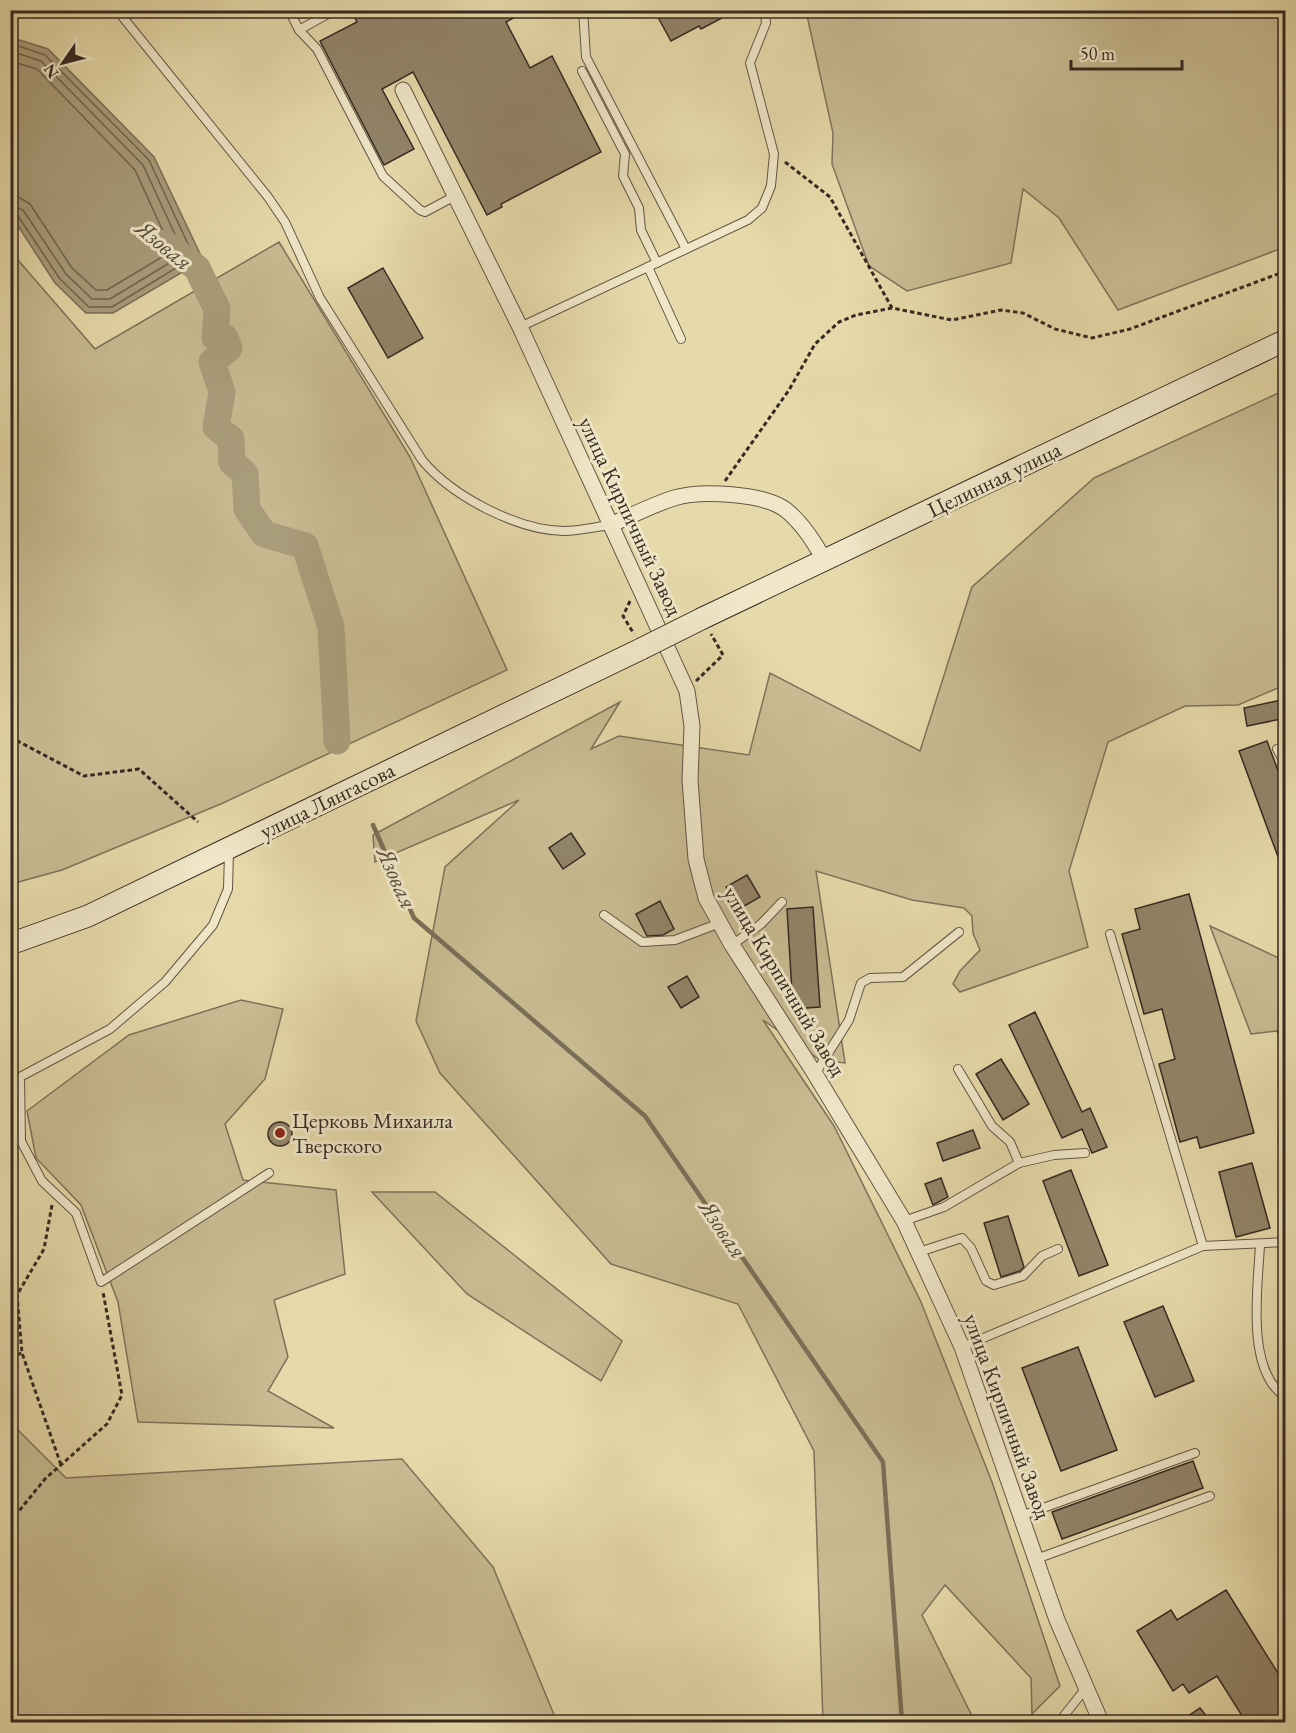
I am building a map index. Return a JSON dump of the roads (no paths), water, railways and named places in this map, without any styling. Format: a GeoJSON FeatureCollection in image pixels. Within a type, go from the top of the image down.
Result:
{"type":"FeatureCollection","features":[{"type":"Feature","properties":{"kind":"main road","name":"Целинная улица"},"geometry":{"type":"LineString","coordinates":[[707,626],[825,561],[1286,340]]}},
{"type":"Feature","properties":{"kind":"main road","name":"улица Лянгасова"},"geometry":{"type":"LineString","coordinates":[[10,944],[87,915],[230,847],[637,641],[707,626]]}},
{"type":"Feature","properties":{"kind":"street","name":"улица Кирпичный Завод"},"geometry":{"type":"LineString","coordinates":[[403,90],[520,327],[687,691],[692,726],[690,780],[696,859],[706,898],[732,945],[815,1074],[904,1221],[919,1252],[962,1347],[1057,1620],[1101,1722]]}},
{"type":"Feature","properties":{"kind":"street"},"geometry":{"type":"LineString","coordinates":[[610,525],[675,498],[711,492],[749,497],[784,509],[809,533],[825,561]]}},
{"type":"Feature","properties":{"kind":"lane"},"geometry":{"type":"LineString","coordinates":[[117,10],[268,197],[285,222],[320,298],[422,460],[436,478],[459,495],[518,522],[564,531],[610,525]]}},
{"type":"Feature","properties":{"kind":"lane"},"geometry":{"type":"LineString","coordinates":[[289,10],[299,30],[317,49],[383,176],[425,212],[455,196]]}},
{"type":"Feature","properties":{"kind":"lane"},"geometry":{"type":"LineString","coordinates":[[299,30],[334,10]]}},
{"type":"Feature","properties":{"kind":"lane"},"geometry":{"type":"LineString","coordinates":[[583,10],[586,57],[687,249]]}},
{"type":"Feature","properties":{"kind":"lane"},"geometry":{"type":"LineString","coordinates":[[520,327],[748,220],[762,208],[771,186],[774,154],[750,63],[766,23],[765,10]]}},
{"type":"Feature","properties":{"kind":"lane"},"geometry":{"type":"LineString","coordinates":[[582,70],[625,154],[623,176],[639,208],[641,230],[657,263]]}},
{"type":"Feature","properties":{"kind":"lane"},"geometry":{"type":"LineString","coordinates":[[648,267],[681,339]]}},
{"type":"Feature","properties":{"kind":"lane"},"geometry":{"type":"LineString","coordinates":[[1277,749],[1286,766]]}},
{"type":"Feature","properties":{"kind":"lane"},"geometry":{"type":"LineString","coordinates":[[230,847],[228,889],[213,925],[165,982],[110,1029],[20,1077],[21,1141],[42,1181],[76,1213],[101,1282],[269,1173]]}},
{"type":"Feature","properties":{"kind":"lane"},"geometry":{"type":"LineString","coordinates":[[732,945],[761,924],[782,903]]}},
{"type":"Feature","properties":{"kind":"lane"},"geometry":{"type":"LineString","coordinates":[[604,915],[642,942],[675,940],[720,923]]}},
{"type":"Feature","properties":{"kind":"lane"},"geometry":{"type":"LineString","coordinates":[[815,1074],[849,1020],[861,983],[870,978],[903,977],[959,932]]}},
{"type":"Feature","properties":{"kind":"lane"},"geometry":{"type":"LineString","coordinates":[[1110,934],[1203,1246]]}},
{"type":"Feature","properties":{"kind":"lane"},"geometry":{"type":"LineString","coordinates":[[958,1069],[992,1126],[1010,1142],[1019,1163]]}},
{"type":"Feature","properties":{"kind":"lane"},"geometry":{"type":"LineString","coordinates":[[904,1221],[944,1206],[1019,1163],[1054,1155],[1085,1152]]}},
{"type":"Feature","properties":{"kind":"lane"},"geometry":{"type":"LineString","coordinates":[[919,1252],[962,1238],[971,1248],[986,1281],[994,1285],[1023,1276],[1042,1256],[1058,1249]]}},
{"type":"Feature","properties":{"kind":"lane"},"geometry":{"type":"LineString","coordinates":[[962,1347],[1203,1246],[1286,1242]]}},
{"type":"Feature","properties":{"kind":"lane"},"geometry":{"type":"LineString","coordinates":[[1260,1245],[1256,1328],[1263,1366],[1277,1392],[1286,1397]]}},
{"type":"Feature","properties":{"kind":"lane"},"geometry":{"type":"LineString","coordinates":[[1021,1516],[1195,1454]]}},
{"type":"Feature","properties":{"kind":"lane"},"geometry":{"type":"LineString","coordinates":[[1036,1559],[1210,1496]]}},
{"type":"Feature","properties":{"kind":"lane"},"geometry":{"type":"LineString","coordinates":[[1059,1722],[1086,1688]]}},
{"type":"Feature","properties":{"kind":"water"},"geometry":{"type":"Polygon","coordinates":[[[10,37],[48,49],[154,157],[203,260],[113,313],[86,313],[55,283],[11,215],[10,37]]]}},
{"type":"Feature","properties":{"kind":"waterway","name":"Язовая"},"geometry":{"type":"LineString","coordinates":[[164,243],[197,268],[217,309],[215,338],[225,338],[229,348],[212,362],[222,392],[216,427],[231,439],[232,462],[245,474],[247,509],[264,534],[305,546],[331,627],[337,741]]}},
{"type":"Feature","properties":{"kind":"waterway","name":"Язовая"},"geometry":{"type":"LineString","coordinates":[[373,825],[414,918],[645,1116],[883,1462],[902,1722]]}},
{"type":"Feature","properties":{"kind":"place","name":"Церковь Михаила Тверского"},"geometry":{"type":"Point","coordinates":[280,1133]}}]}
